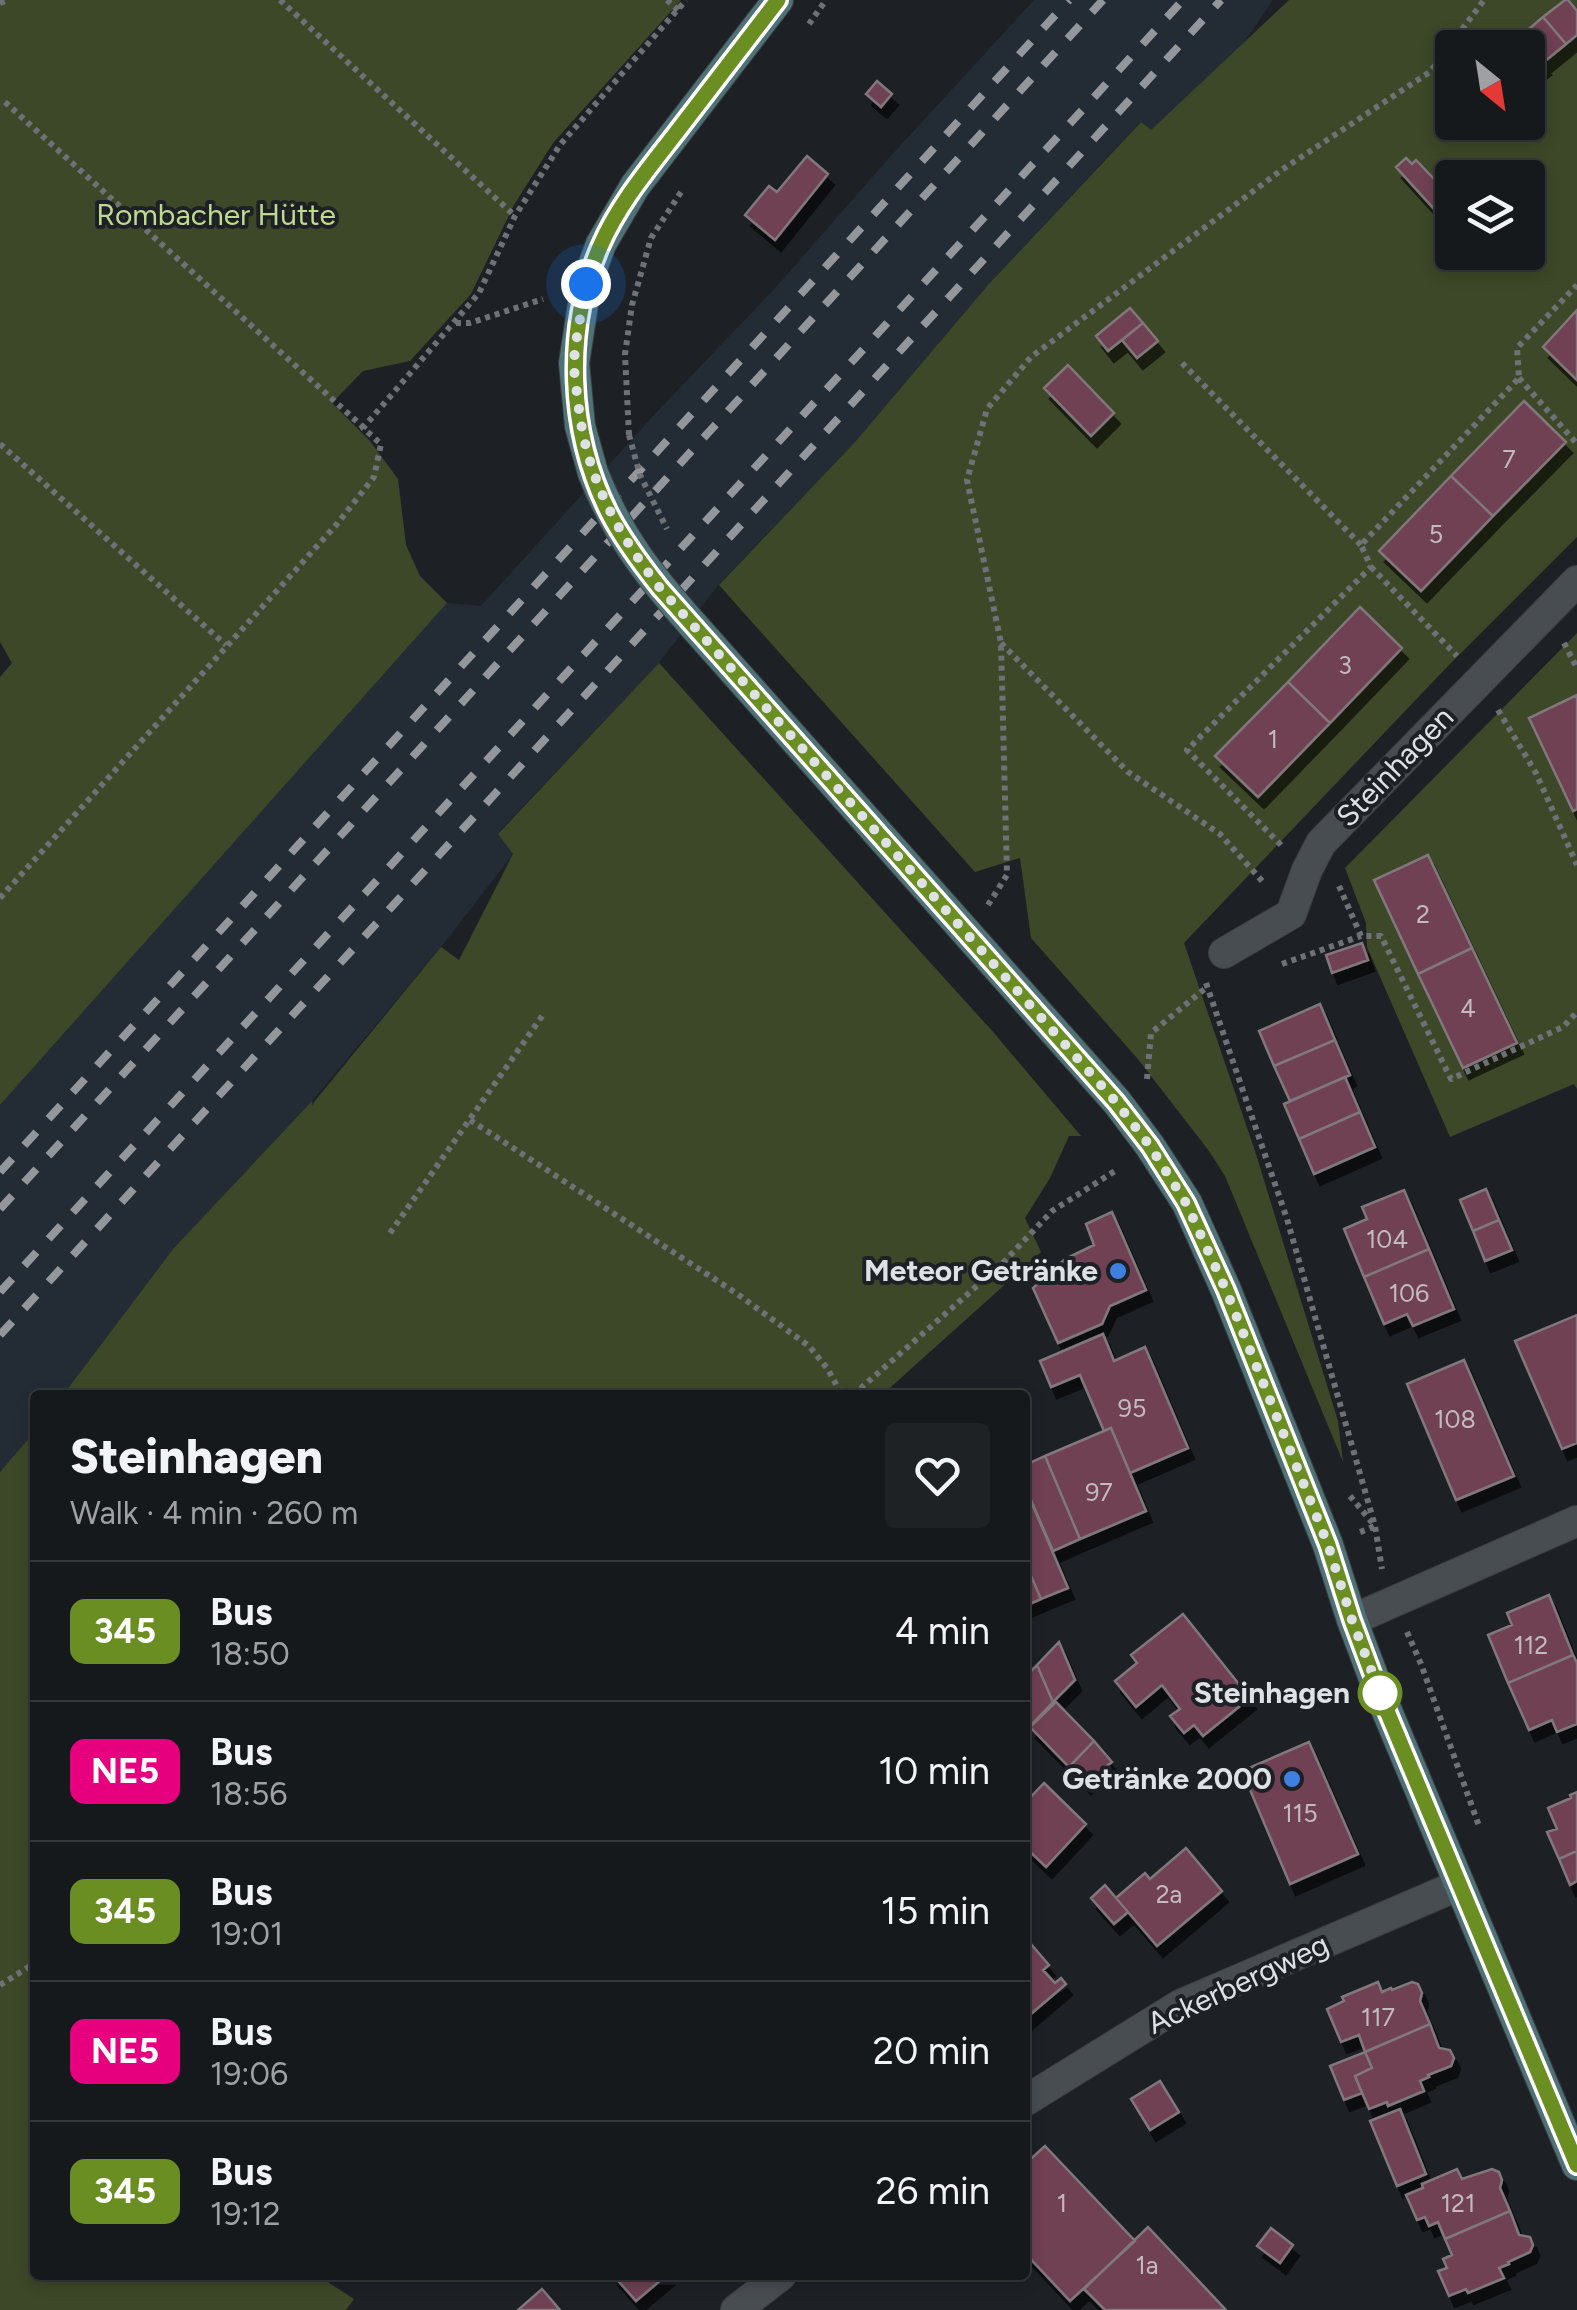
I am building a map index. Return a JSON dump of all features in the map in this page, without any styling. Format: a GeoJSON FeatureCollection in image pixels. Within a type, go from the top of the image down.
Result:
{"type":"FeatureCollection","features":[{"type":"Feature","properties":{"kind":"street"},"geometry":{"type":"LineString","coordinates":[[778,0],[635,186],[601,244],[586,284],[574,363],[580,426],[593,474],[631,550],[1116,1102],[1186,1203],[1328,1545],[1379,1692],[1577,2165]]}},
{"type":"Feature","properties":{"kind":"street","name":"Steinhagen"},"geometry":{"type":"LineString","coordinates":[[1291,914],[1314,857],[1577,581]]}},
{"type":"Feature","properties":{"kind":"street"},"geometry":{"type":"LineString","coordinates":[[1214,963],[1291,914]]}},
{"type":"Feature","properties":{"kind":"street"},"geometry":{"type":"LineString","coordinates":[[1352,1620],[1577,1521]]}},
{"type":"Feature","properties":{"kind":"street","name":"Ackerbergweg"},"geometry":{"type":"LineString","coordinates":[[1030,2098],[1180,2006],[1459,1884]]}},
{"type":"Feature","properties":{"kind":"street"},"geometry":{"type":"LineString","coordinates":[[736,2310],[775,2280]]}},
{"type":"Feature","properties":{"kind":"path"},"geometry":{"type":"LineString","coordinates":[[0,3],[8,0]]}},
{"type":"Feature","properties":{"kind":"path"},"geometry":{"type":"LineString","coordinates":[[280,0],[515,216]]}},
{"type":"Feature","properties":{"kind":"path"},"geometry":{"type":"LineString","coordinates":[[667,0],[678,10]]}},
{"type":"Feature","properties":{"kind":"path"},"geometry":{"type":"LineString","coordinates":[[363,428],[479,292],[515,216],[560,144],[686,0]]}},
{"type":"Feature","properties":{"kind":"path"},"geometry":{"type":"LineString","coordinates":[[803,33],[826,0]]}},
{"type":"Feature","properties":{"kind":"path"},"geometry":{"type":"LineString","coordinates":[[968,935],[1007,875],[1001,643],[967,480],[987,410],[1032,357],[1283,169],[1430,72],[1484,0]]}},
{"type":"Feature","properties":{"kind":"path"},"geometry":{"type":"LineString","coordinates":[[0,898],[337,524],[374,477],[381,444],[5,102]]}},
{"type":"Feature","properties":{"kind":"path"},"geometry":{"type":"LineString","coordinates":[[670,532],[640,475],[629,435],[625,354],[632,305],[651,238],[689,179]]}},
{"type":"Feature","properties":{"kind":"path"},"geometry":{"type":"LineString","coordinates":[[1577,285],[1517,348],[1518,378],[1577,444]]}},
{"type":"Feature","properties":{"kind":"path"},"geometry":{"type":"LineString","coordinates":[[454,323],[470,323],[543,299]]}},
{"type":"Feature","properties":{"kind":"path"},"geometry":{"type":"LineString","coordinates":[[1182,362],[1362,544],[1371,568],[1480,679],[1536,773],[1577,865]]}},
{"type":"Feature","properties":{"kind":"path"},"geometry":{"type":"LineString","coordinates":[[1362,544],[1518,378]]}},
{"type":"Feature","properties":{"kind":"path"},"geometry":{"type":"LineString","coordinates":[[0,444],[226,646]]}},
{"type":"Feature","properties":{"kind":"path"},"geometry":{"type":"LineString","coordinates":[[1361,936],[1314,857],[1186,750],[1371,568]]}},
{"type":"Feature","properties":{"kind":"path"},"geometry":{"type":"LineString","coordinates":[[1001,643],[1128,772],[1220,834],[1291,914]]}},
{"type":"Feature","properties":{"kind":"path"},"geometry":{"type":"LineString","coordinates":[[1278,966],[1361,936],[1382,936],[1450,1079],[1564,1027],[1577,1012]]}},
{"type":"Feature","properties":{"kind":"path"},"geometry":{"type":"LineString","coordinates":[[1146,1080],[1152,1033],[1207,987],[1214,963]]}},
{"type":"Feature","properties":{"kind":"path"},"geometry":{"type":"LineString","coordinates":[[1207,987],[1287,1219],[1375,1526],[1383,1574],[1421,1664],[1480,1832]]}},
{"type":"Feature","properties":{"kind":"path"},"geometry":{"type":"LineString","coordinates":[[390,1233],[545,1012]]}},
{"type":"Feature","properties":{"kind":"path"},"geometry":{"type":"LineString","coordinates":[[470,1120],[794,1335],[809,1346],[839,1390]]}},
{"type":"Feature","properties":{"kind":"path"},"geometry":{"type":"LineString","coordinates":[[860,1390],[1002,1264],[1052,1211],[1114,1171]]}},
{"type":"Feature","properties":{"kind":"path"},"geometry":{"type":"LineString","coordinates":[[1344,1489],[1375,1526]]}},
{"type":"Feature","properties":{"kind":"path"},"geometry":{"type":"LineString","coordinates":[[0,1985],[30,1966]]}},
{"type":"Feature","properties":{"kind":"shaded area"},"geometry":{"type":"Polygon","coordinates":[[[1034,0],[1273,0],[1242,45],[1151,130],[1140,122],[988,285],[855,442],[719,584],[659,663],[498,833],[513,854],[312,1101],[173,1249],[67,1390],[30,1390],[30,1437],[0,1472],[0,1105],[447,603],[481,606],[778,285],[1034,0]]]}},
{"type":"Feature","properties":{"kind":"green space","name":"Rombacher Hütte"},"geometry":{"type":"Polygon","coordinates":[[[0,0],[681,0],[553,143],[514,205],[471,294],[410,361],[363,371],[332,403],[370,441],[398,479],[406,545],[420,576],[447,603],[0,1105],[0,677],[12,663],[0,642],[0,0]]]}},
{"type":"Feature","properties":{"kind":"green space"},"geometry":{"type":"Polygon","coordinates":[[[1289,0],[1577,0],[1577,537],[1184,943],[1255,1151],[1338,1421],[1343,1462],[1225,1176],[1137,1058],[1031,938],[1020,858],[975,872],[719,585],[855,442],[988,285],[1141,122],[1151,130],[1289,0]]]}},
{"type":"Feature","properties":{"kind":"green space"},"geometry":{"type":"Polygon","coordinates":[[[1577,633],[1577,1089],[1574,1084],[1450,1137],[1367,947],[1366,923],[1345,868],[1577,633]]]}},
{"type":"Feature","properties":{"kind":"green space"},"geometry":{"type":"Polygon","coordinates":[[[659,663],[994,1033],[1081,1136],[1069,1136],[1050,1178],[1025,1218],[1041,1252],[888,1390],[67,1390],[173,1249],[312,1101],[313,1107],[441,947],[459,960],[513,854],[498,834],[659,663]]]}},
{"type":"Feature","properties":{"kind":"green space"},"geometry":{"type":"Polygon","coordinates":[[[30,1437],[30,2280],[325,2280],[354,2299],[346,2310],[0,2310],[0,1472],[30,1437]]]}},
{"type":"Feature","properties":{"kind":"building"},"geometry":{"type":"Polygon","coordinates":[[[1565,0],[1577,11],[1577,35],[1566,44],[1543,17],[1565,0]]]}},
{"type":"Feature","properties":{"kind":"building"},"geometry":{"type":"Polygon","coordinates":[[[1543,17],[1566,44],[1545,61],[1545,30],[1528,30],[1543,17]]]}},
{"type":"Feature","properties":{"kind":"building"},"geometry":{"type":"Polygon","coordinates":[[[877,81],[892,94],[881,107],[866,94],[877,81]]]}},
{"type":"Feature","properties":{"kind":"building"},"geometry":{"type":"Polygon","coordinates":[[[807,156],[828,174],[775,240],[745,215],[769,186],[777,192],[807,156]]]}},
{"type":"Feature","properties":{"kind":"building"},"geometry":{"type":"Polygon","coordinates":[[[1406,158],[1412,164],[1416,160],[1435,180],[1435,210],[1396,167],[1406,158]]]}},
{"type":"Feature","properties":{"kind":"building"},"geometry":{"type":"Polygon","coordinates":[[[1130,308],[1143,323],[1108,351],[1096,336],[1130,308]]]}},
{"type":"Feature","properties":{"kind":"building"},"geometry":{"type":"Polygon","coordinates":[[[1577,310],[1577,380],[1543,347],[1577,310]]]}},
{"type":"Feature","properties":{"kind":"building"},"geometry":{"type":"Polygon","coordinates":[[[1143,323],[1158,341],[1137,358],[1122,340],[1143,323]]]}},
{"type":"Feature","properties":{"kind":"building"},"geometry":{"type":"Polygon","coordinates":[[[1068,365],[1114,413],[1091,436],[1044,388],[1068,365]]]}},
{"type":"Feature","properties":{"kind":"building"},"geometry":{"type":"Polygon","coordinates":[[[1524,401],[1566,442],[1493,516],[1451,476],[1524,401]]]}},
{"type":"Feature","properties":{"kind":"building"},"geometry":{"type":"Polygon","coordinates":[[[1451,476],[1493,516],[1421,591],[1379,551],[1451,476]]]}},
{"type":"Feature","properties":{"kind":"building"},"geometry":{"type":"Polygon","coordinates":[[[1360,607],[1402,648],[1330,723],[1288,682],[1360,607]]]}},
{"type":"Feature","properties":{"kind":"building"},"geometry":{"type":"Polygon","coordinates":[[[1288,682],[1330,723],[1258,797],[1215,756],[1288,682]]]}},
{"type":"Feature","properties":{"kind":"building"},"geometry":{"type":"Polygon","coordinates":[[[1577,695],[1577,809],[1573,811],[1529,718],[1577,695]]]}},
{"type":"Feature","properties":{"kind":"building"},"geometry":{"type":"Polygon","coordinates":[[[1428,855],[1472,948],[1418,974],[1374,880],[1428,855]]]}},
{"type":"Feature","properties":{"kind":"building"},"geometry":{"type":"Polygon","coordinates":[[[1362,943],[1368,960],[1332,973],[1326,955],[1362,943]]]}},
{"type":"Feature","properties":{"kind":"building"},"geometry":{"type":"Polygon","coordinates":[[[1472,948],[1517,1043],[1463,1068],[1418,974],[1472,948]]]}},
{"type":"Feature","properties":{"kind":"building"},"geometry":{"type":"Polygon","coordinates":[[[1320,1004],[1335,1040],[1274,1066],[1259,1031],[1320,1004]]]}},
{"type":"Feature","properties":{"kind":"building"},"geometry":{"type":"Polygon","coordinates":[[[1335,1040],[1350,1075],[1290,1101],[1274,1066],[1335,1040]]]}},
{"type":"Feature","properties":{"kind":"building"},"geometry":{"type":"Polygon","coordinates":[[[1345,1077],[1360,1112],[1299,1139],[1284,1104],[1345,1077]]]}},
{"type":"Feature","properties":{"kind":"building"},"geometry":{"type":"Polygon","coordinates":[[[1360,1112],[1375,1147],[1314,1174],[1299,1139],[1360,1112]]]}},
{"type":"Feature","properties":{"kind":"building"},"geometry":{"type":"Polygon","coordinates":[[[1486,1189],[1499,1220],[1473,1231],[1460,1200],[1486,1189]]]}},
{"type":"Feature","properties":{"kind":"building"},"geometry":{"type":"Polygon","coordinates":[[[1404,1190],[1429,1249],[1364,1277],[1344,1229],[1367,1219],[1362,1207],[1404,1190]]]}},
{"type":"Feature","properties":{"kind":"building"},"geometry":{"type":"Polygon","coordinates":[[[1112,1212],[1146,1290],[1110,1306],[1102,1324],[1058,1343],[1033,1288],[1065,1259],[1094,1245],[1086,1224],[1112,1212]]]}},
{"type":"Feature","properties":{"kind":"building"},"geometry":{"type":"Polygon","coordinates":[[[1499,1220],[1512,1250],[1485,1261],[1473,1231],[1499,1220]]]}},
{"type":"Feature","properties":{"kind":"building"},"geometry":{"type":"Polygon","coordinates":[[[1429,1249],[1454,1309],[1413,1326],[1407,1314],[1384,1324],[1364,1277],[1429,1249]]]}},
{"type":"Feature","properties":{"kind":"building"},"geometry":{"type":"Polygon","coordinates":[[[1577,1315],[1577,1443],[1562,1449],[1515,1341],[1577,1315]]]}},
{"type":"Feature","properties":{"kind":"building"},"geometry":{"type":"Polygon","coordinates":[[[1103,1334],[1114,1361],[1145,1347],[1188,1448],[1130,1473],[1111,1428],[1104,1431],[1080,1375],[1051,1387],[1040,1361],[1103,1334]]]}},
{"type":"Feature","properties":{"kind":"building"},"geometry":{"type":"Polygon","coordinates":[[[1464,1360],[1514,1476],[1456,1500],[1407,1384],[1464,1360]]]}},
{"type":"Feature","properties":{"kind":"building"},"geometry":{"type":"Polygon","coordinates":[[[1111,1428],[1146,1511],[1080,1539],[1045,1456],[1111,1428]]]}},
{"type":"Feature","properties":{"kind":"building"},"geometry":{"type":"Polygon","coordinates":[[[1045,1456],[1080,1539],[1053,1551],[1030,1498],[1030,1463],[1045,1456]]]}},
{"type":"Feature","properties":{"kind":"building"},"geometry":{"type":"Polygon","coordinates":[[[1033,1506],[1068,1588],[1041,1599],[1030,1574],[1033,1506]]]}},
{"type":"Feature","properties":{"kind":"building"},"geometry":{"type":"Polygon","coordinates":[[[1030,1574],[1041,1599],[1030,1604],[1030,1574]]]}},
{"type":"Feature","properties":{"kind":"building"},"geometry":{"type":"Polygon","coordinates":[[[1549,1595],[1573,1655],[1508,1683],[1488,1635],[1512,1625],[1507,1613],[1549,1595]]]}},
{"type":"Feature","properties":{"kind":"building"},"geometry":{"type":"Polygon","coordinates":[[[1183,1614],[1250,1698],[1203,1736],[1194,1725],[1184,1733],[1170,1716],[1180,1709],[1162,1685],[1136,1707],[1115,1681],[1137,1663],[1131,1655],[1183,1614]]]}},
{"type":"Feature","properties":{"kind":"building"},"geometry":{"type":"Polygon","coordinates":[[[1059,1642],[1075,1680],[1053,1702],[1037,1665],[1059,1642]]]}},
{"type":"Feature","properties":{"kind":"building"},"geometry":{"type":"Polygon","coordinates":[[[1573,1655],[1577,1663],[1577,1724],[1557,1732],[1552,1720],[1529,1730],[1508,1683],[1573,1655]]]}},
{"type":"Feature","properties":{"kind":"building"},"geometry":{"type":"Polygon","coordinates":[[[1037,1665],[1053,1702],[1031,1725],[1030,1722],[1030,1672],[1037,1665]]]}},
{"type":"Feature","properties":{"kind":"building"},"geometry":{"type":"Polygon","coordinates":[[[1056,1702],[1094,1741],[1069,1767],[1030,1727],[1056,1702]]]}},
{"type":"Feature","properties":{"kind":"building"},"geometry":{"type":"Polygon","coordinates":[[[1094,1741],[1112,1762],[1085,1783],[1069,1767],[1094,1741]]]}},
{"type":"Feature","properties":{"kind":"building"},"geometry":{"type":"Polygon","coordinates":[[[1309,1742],[1358,1854],[1290,1884],[1242,1771],[1309,1742]]]}},
{"type":"Feature","properties":{"kind":"building"},"geometry":{"type":"Polygon","coordinates":[[[1044,1783],[1086,1824],[1046,1867],[1030,1852],[1030,1798],[1044,1783]]]}},
{"type":"Feature","properties":{"kind":"building"},"geometry":{"type":"Polygon","coordinates":[[[1577,1792],[1577,1851],[1559,1859],[1547,1832],[1557,1829],[1548,1808],[1577,1792]]]}},
{"type":"Feature","properties":{"kind":"building"},"geometry":{"type":"Polygon","coordinates":[[[1186,1848],[1222,1891],[1157,1946],[1116,1898],[1145,1873],[1150,1879],[1186,1848]]]}},
{"type":"Feature","properties":{"kind":"building"},"geometry":{"type":"Polygon","coordinates":[[[1577,1851],[1577,1881],[1570,1885],[1559,1859],[1577,1851]]]}},
{"type":"Feature","properties":{"kind":"building"},"geometry":{"type":"Polygon","coordinates":[[[1105,1885],[1128,1912],[1114,1924],[1091,1898],[1105,1885]]]}},
{"type":"Feature","properties":{"kind":"building"},"geometry":{"type":"Polygon","coordinates":[[[1030,1943],[1049,1965],[1043,1970],[1055,1983],[1061,1978],[1066,1984],[1030,2015],[1030,1943]]]}},
{"type":"Feature","properties":{"kind":"building"},"geometry":{"type":"Polygon","coordinates":[[[1378,1982],[1382,1992],[1412,1982],[1418,1984],[1430,2024],[1365,2052],[1359,2035],[1341,2042],[1327,2009],[1344,2001],[1342,1997],[1378,1982]]]}},
{"type":"Feature","properties":{"kind":"building"},"geometry":{"type":"Polygon","coordinates":[[[1430,2024],[1439,2048],[1450,2050],[1454,2058],[1451,2066],[1420,2081],[1424,2091],[1388,2106],[1387,2102],[1369,2109],[1355,2076],[1372,2068],[1365,2052],[1430,2024]]]}},
{"type":"Feature","properties":{"kind":"building"},"geometry":{"type":"Polygon","coordinates":[[[1365,2052],[1372,2068],[1355,2076],[1362,2093],[1344,2100],[1330,2066],[1365,2052]]]}},
{"type":"Feature","properties":{"kind":"building"},"geometry":{"type":"Polygon","coordinates":[[[1160,2081],[1179,2112],[1150,2130],[1131,2099],[1160,2081]]]}},
{"type":"Feature","properties":{"kind":"building"},"geometry":{"type":"Polygon","coordinates":[[[1400,2109],[1426,2174],[1397,2186],[1370,2121],[1400,2109]]]}},
{"type":"Feature","properties":{"kind":"building"},"geometry":{"type":"Polygon","coordinates":[[[1045,2146],[1135,2241],[1070,2301],[1030,2258],[1030,2160],[1045,2146]]]}},
{"type":"Feature","properties":{"kind":"building"},"geometry":{"type":"Polygon","coordinates":[[[1457,2169],[1462,2179],[1492,2169],[1499,2172],[1500,2188],[1510,2211],[1445,2239],[1438,2222],[1429,2226],[1425,2217],[1417,2220],[1406,2195],[1457,2169]]]}},
{"type":"Feature","properties":{"kind":"building"},"geometry":{"type":"Polygon","coordinates":[[[1510,2211],[1519,2235],[1530,2237],[1530,2252],[1499,2268],[1504,2278],[1468,2293],[1466,2289],[1449,2296],[1438,2271],[1447,2268],[1443,2259],[1452,2255],[1445,2239],[1510,2211]]]}},
{"type":"Feature","properties":{"kind":"building"},"geometry":{"type":"Polygon","coordinates":[[[1148,2227],[1226,2310],[1105,2310],[1084,2289],[1148,2227]]]}},
{"type":"Feature","properties":{"kind":"building"},"geometry":{"type":"Polygon","coordinates":[[[1271,2228],[1293,2245],[1280,2263],[1257,2246],[1271,2228]]]}},
{"type":"Feature","properties":{"kind":"building"},"geometry":{"type":"Polygon","coordinates":[[[617,2280],[661,2280],[636,2301],[617,2280]]]}},
{"type":"Feature","properties":{"kind":"building"},"geometry":{"type":"Polygon","coordinates":[[[542,2289],[560,2310],[518,2310],[542,2289]]]}},
{"type":"Feature","properties":{"kind":"railway"},"geometry":{"type":"LineString","coordinates":[[0,1172],[1069,0]]}},
{"type":"Feature","properties":{"kind":"railway"},"geometry":{"type":"LineString","coordinates":[[0,1209],[1103,0]]}},
{"type":"Feature","properties":{"kind":"railway"},"geometry":{"type":"LineString","coordinates":[[0,1292],[1183,0]]}},
{"type":"Feature","properties":{"kind":"railway"},"geometry":{"type":"LineString","coordinates":[[0,1335],[1221,0]]}},
{"type":"Feature","properties":{"kind":"bus line","name":"345"},"geometry":{"type":"LineString","coordinates":[[778,0],[635,186],[601,244],[586,284],[574,363],[580,426],[593,474],[631,550],[660,588],[1116,1102],[1186,1203],[1226,1290],[1328,1545],[1379,1692],[1577,2165]]}},
{"type":"Feature","properties":{"kind":"place","name":"Meteor Getränke"},"geometry":{"type":"Point","coordinates":[1118,1271]}},
{"type":"Feature","properties":{"kind":"place","name":"Steinhagen"},"geometry":{"type":"Point","coordinates":[1380,1693]}},
{"type":"Feature","properties":{"kind":"place","name":"Getränke 2000"},"geometry":{"type":"Point","coordinates":[1292,1779]}},
{"type":"Feature","properties":{"kind":"route"},"geometry":{"type":"LineString","coordinates":[[586,284],[574,363],[580,426],[608,510],[631,550],[660,588],[1116,1102],[1150,1146],[1186,1203],[1226,1290],[1328,1545],[1380,1693]]}}]}
